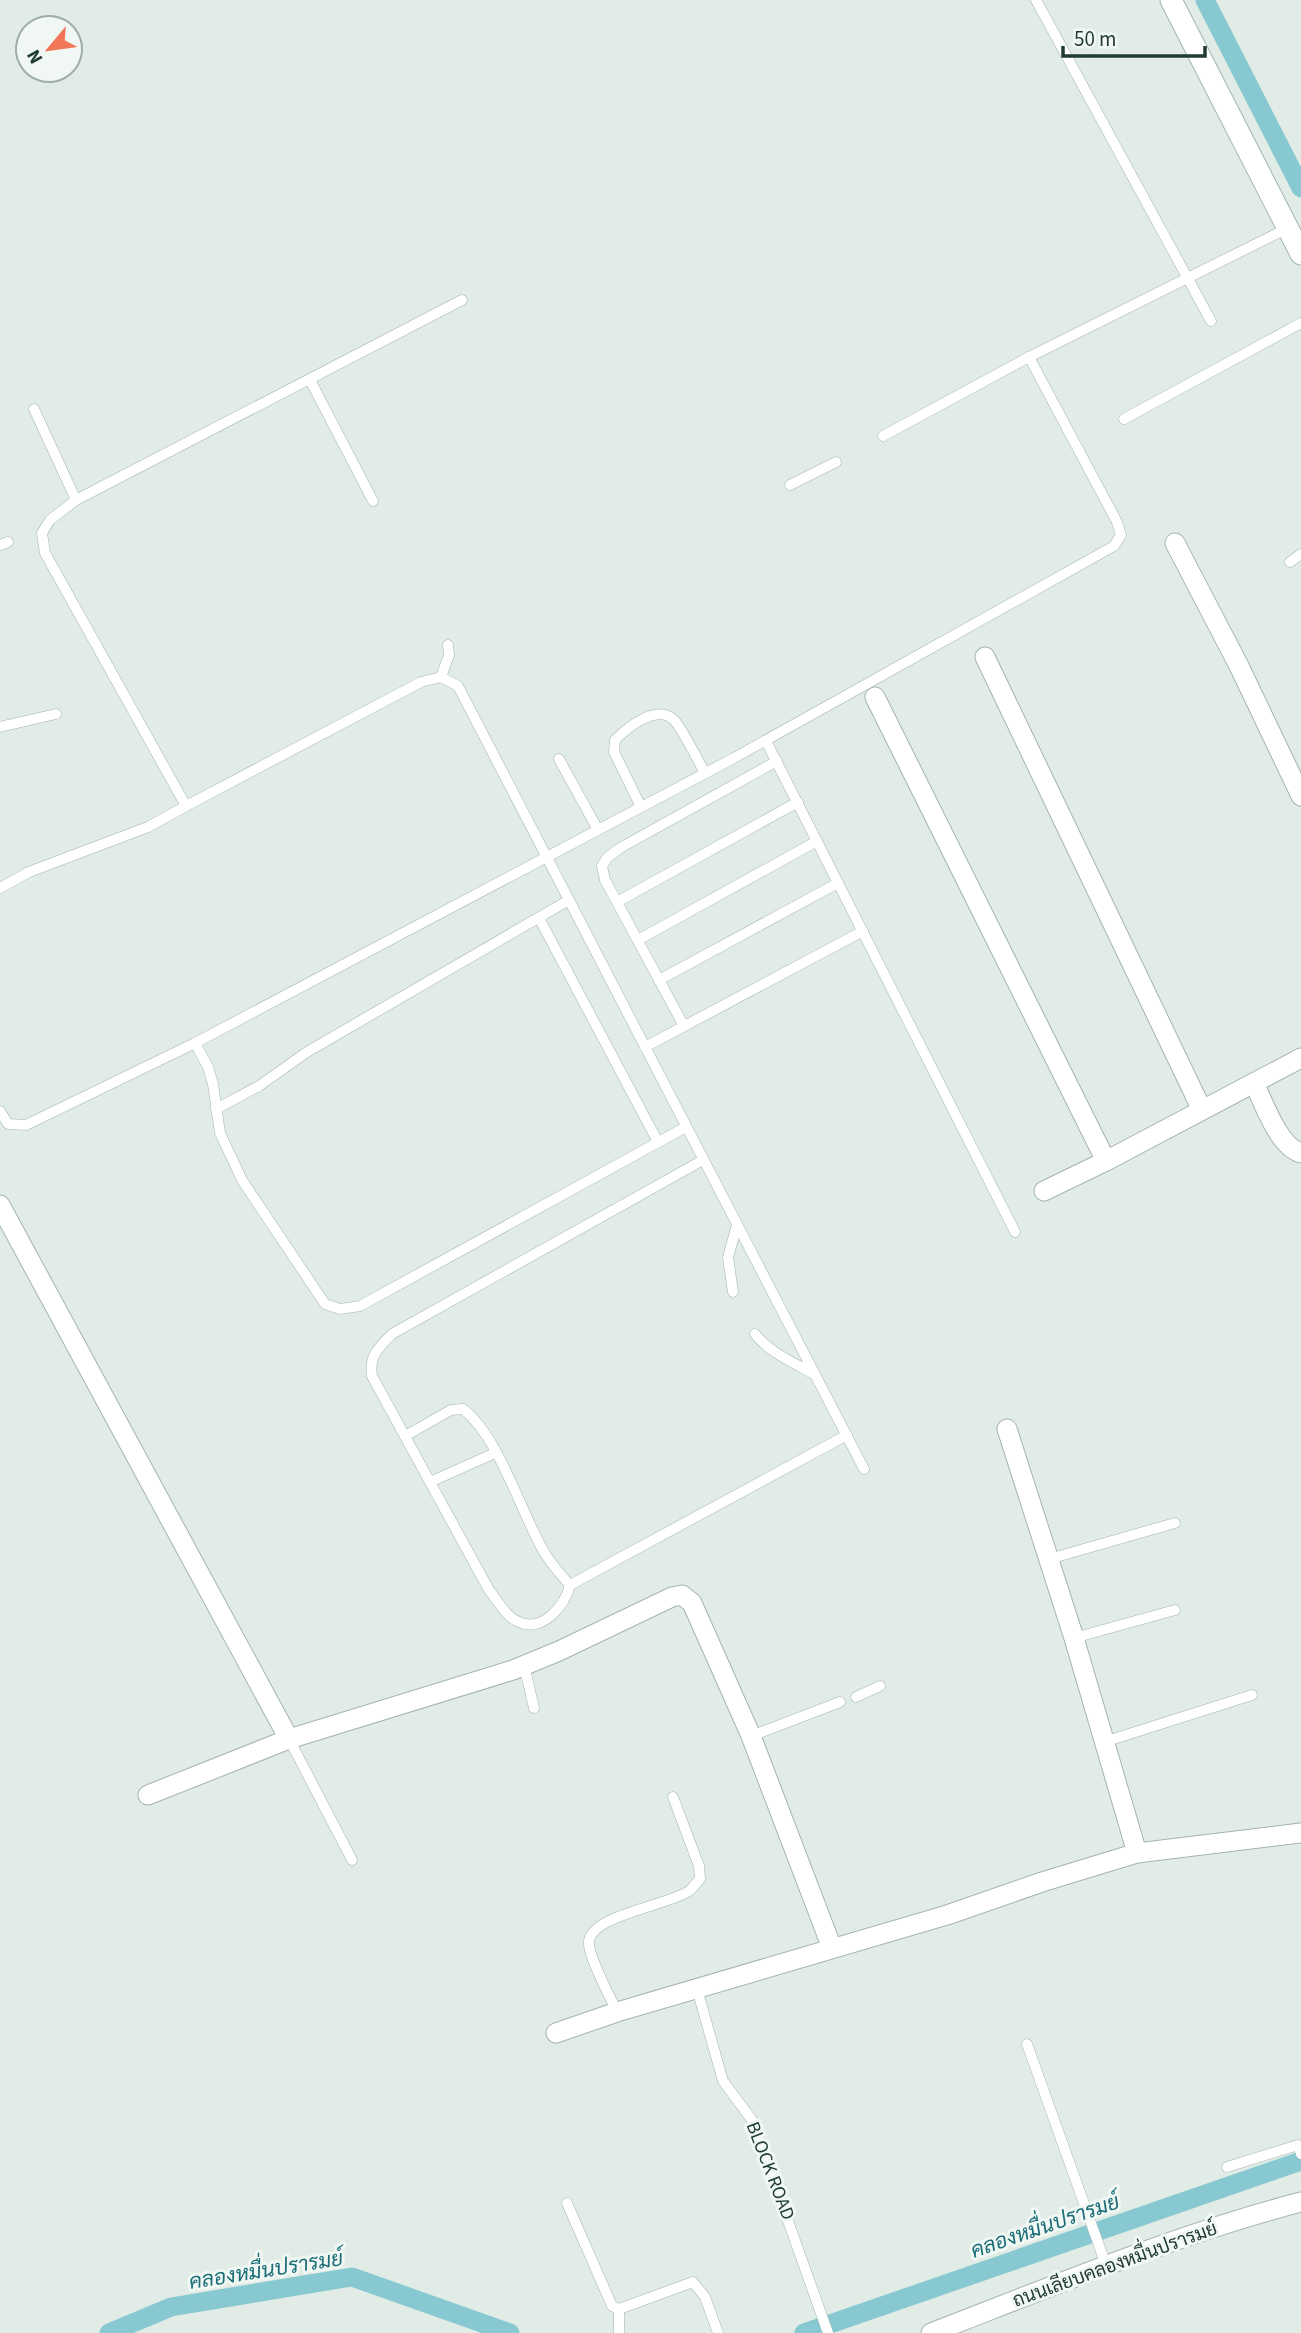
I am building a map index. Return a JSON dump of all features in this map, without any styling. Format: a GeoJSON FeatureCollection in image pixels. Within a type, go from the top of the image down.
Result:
{"type":"FeatureCollection","features":[{"type":"Feature","properties":{"kind":"street"},"geometry":{"type":"LineString","coordinates":[[1171,0],[1301,254]]}},
{"type":"Feature","properties":{"kind":"street"},"geometry":{"type":"LineString","coordinates":[[1175,543],[1239,666],[1301,796]]}},
{"type":"Feature","properties":{"kind":"street"},"geometry":{"type":"LineString","coordinates":[[985,657],[1202,1110]]}},
{"type":"Feature","properties":{"kind":"street"},"geometry":{"type":"LineString","coordinates":[[875,697],[1107,1161]]}},
{"type":"Feature","properties":{"kind":"street"},"geometry":{"type":"LineString","coordinates":[[1044,1191],[1107,1161],[1301,1058]]}},
{"type":"Feature","properties":{"kind":"street"},"geometry":{"type":"LineString","coordinates":[[1254,1083],[1281,1138],[1301,1153]]}},
{"type":"Feature","properties":{"kind":"street"},"geometry":{"type":"LineString","coordinates":[[0,1205],[289,1740]]}},
{"type":"Feature","properties":{"kind":"street"},"geometry":{"type":"LineString","coordinates":[[1007,1429],[1074,1638],[1137,1853]]}},
{"type":"Feature","properties":{"kind":"street"},"geometry":{"type":"LineString","coordinates":[[148,1796],[289,1740],[524,1665],[672,1597],[682,1595],[692,1603],[751,1736],[832,1948]]}},
{"type":"Feature","properties":{"kind":"street"},"geometry":{"type":"LineString","coordinates":[[556,2033],[617,2012],[947,1915],[1137,1853],[1301,1833]]}},
{"type":"Feature","properties":{"kind":"street","name":"ถนนเลียบคลองหมื่นปรารมย์"},"geometry":{"type":"LineString","coordinates":[[931,2333],[1107,2265],[1269,2210],[1301,2202]]}},
{"type":"Feature","properties":{"kind":"lane"},"geometry":{"type":"LineString","coordinates":[[1036,0],[1211,321]]}},
{"type":"Feature","properties":{"kind":"lane"},"geometry":{"type":"LineString","coordinates":[[883,436],[1029,357],[1288,228]]}},
{"type":"Feature","properties":{"kind":"lane"},"geometry":{"type":"LineString","coordinates":[[186,806],[46,553],[42,533],[50,520],[76,500],[462,300]]}},
{"type":"Feature","properties":{"kind":"lane"},"geometry":{"type":"LineString","coordinates":[[1124,419],[1301,323]]}},
{"type":"Feature","properties":{"kind":"lane"},"geometry":{"type":"LineString","coordinates":[[0,1111],[8,1124],[26,1125],[195,1042],[766,741],[1114,546],[1121,535],[1117,522],[1029,357]]}},
{"type":"Feature","properties":{"kind":"lane"},"geometry":{"type":"LineString","coordinates":[[310,380],[373,501]]}},
{"type":"Feature","properties":{"kind":"lane"},"geometry":{"type":"LineString","coordinates":[[33,409],[76,500]]}},
{"type":"Feature","properties":{"kind":"lane"},"geometry":{"type":"LineString","coordinates":[[790,485],[836,462]]}},
{"type":"Feature","properties":{"kind":"lane"},"geometry":{"type":"LineString","coordinates":[[1290,562],[1301,554]]}},
{"type":"Feature","properties":{"kind":"lane"},"geometry":{"type":"LineString","coordinates":[[442,677],[449,655],[448,645]]}},
{"type":"Feature","properties":{"kind":"lane"},"geometry":{"type":"LineString","coordinates":[[0,888],[29,872],[148,827],[421,682],[442,677],[458,686],[864,1469]]}},
{"type":"Feature","properties":{"kind":"lane"},"geometry":{"type":"LineString","coordinates":[[0,727],[56,714]]}},
{"type":"Feature","properties":{"kind":"lane"},"geometry":{"type":"LineString","coordinates":[[641,807],[614,752],[615,740],[653,715],[664,714],[674,719],[705,773]]}},
{"type":"Feature","properties":{"kind":"lane"},"geometry":{"type":"LineString","coordinates":[[766,741],[1015,1232]]}},
{"type":"Feature","properties":{"kind":"lane"},"geometry":{"type":"LineString","coordinates":[[559,760],[598,830]]}},
{"type":"Feature","properties":{"kind":"lane"},"geometry":{"type":"LineString","coordinates":[[684,1026],[605,880],[602,866],[607,858],[777,761]]}},
{"type":"Feature","properties":{"kind":"lane"},"geometry":{"type":"LineString","coordinates":[[617,902],[797,802]]}},
{"type":"Feature","properties":{"kind":"lane"},"geometry":{"type":"LineString","coordinates":[[638,940],[817,841]]}},
{"type":"Feature","properties":{"kind":"lane"},"geometry":{"type":"LineString","coordinates":[[659,980],[838,883]]}},
{"type":"Feature","properties":{"kind":"lane"},"geometry":{"type":"LineString","coordinates":[[216,1109],[259,1086],[307,1052],[569,900]]}},
{"type":"Feature","properties":{"kind":"lane"},"geometry":{"type":"LineString","coordinates":[[539,918],[658,1142]]}},
{"type":"Feature","properties":{"kind":"lane"},"geometry":{"type":"LineString","coordinates":[[645,1047],[863,931]]}},
{"type":"Feature","properties":{"kind":"lane"},"geometry":{"type":"LineString","coordinates":[[195,1042],[208,1067],[220,1133],[242,1180],[326,1304],[340,1309],[360,1306],[686,1127]]}},
{"type":"Feature","properties":{"kind":"lane"},"geometry":{"type":"LineString","coordinates":[[703,1160],[392,1334],[380,1345],[370,1363],[372,1376],[489,1590],[506,1613],[520,1623],[540,1624],[559,1609],[567,1597],[570,1585],[847,1435]]}},
{"type":"Feature","properties":{"kind":"lane"},"geometry":{"type":"LineString","coordinates":[[733,1292],[728,1257],[737,1225]]}},
{"type":"Feature","properties":{"kind":"lane"},"geometry":{"type":"LineString","coordinates":[[755,1334],[761,1342],[786,1359],[815,1374]]}},
{"type":"Feature","properties":{"kind":"lane"},"geometry":{"type":"LineString","coordinates":[[405,1436],[451,1410],[463,1409],[473,1416],[495,1453],[542,1549],[570,1585]]}},
{"type":"Feature","properties":{"kind":"lane"},"geometry":{"type":"LineString","coordinates":[[430,1482],[495,1453]]}},
{"type":"Feature","properties":{"kind":"lane"},"geometry":{"type":"LineString","coordinates":[[1049,1559],[1175,1523]]}},
{"type":"Feature","properties":{"kind":"lane"},"geometry":{"type":"LineString","coordinates":[[1074,1638],[1175,1610]]}},
{"type":"Feature","properties":{"kind":"lane"},"geometry":{"type":"LineString","coordinates":[[524,1665],[534,1708]]}},
{"type":"Feature","properties":{"kind":"lane"},"geometry":{"type":"LineString","coordinates":[[856,1697],[880,1686]]}},
{"type":"Feature","properties":{"kind":"lane"},"geometry":{"type":"LineString","coordinates":[[1104,1742],[1252,1695]]}},
{"type":"Feature","properties":{"kind":"lane"},"geometry":{"type":"LineString","coordinates":[[751,1736],[840,1702]]}},
{"type":"Feature","properties":{"kind":"lane"},"geometry":{"type":"LineString","coordinates":[[289,1740],[352,1860]]}},
{"type":"Feature","properties":{"kind":"lane"},"geometry":{"type":"LineString","coordinates":[[617,2012],[594,1962],[589,1942],[594,1930],[607,1922],[690,1891],[700,1879],[699,1866],[673,1797]]}},
{"type":"Feature","properties":{"kind":"lane","name":"BLOCK ROAD"},"geometry":{"type":"LineString","coordinates":[[697,1989],[723,2081],[752,2120],[828,2333]]}},
{"type":"Feature","properties":{"kind":"lane"},"geometry":{"type":"LineString","coordinates":[[1027,2044],[1107,2265]]}},
{"type":"Feature","properties":{"kind":"lane"},"geometry":{"type":"LineString","coordinates":[[1227,2167],[1300,2147]]}},
{"type":"Feature","properties":{"kind":"lane"},"geometry":{"type":"LineString","coordinates":[[567,2203],[612,2306],[618,2309],[693,2282],[705,2297],[718,2333]]}},
{"type":"Feature","properties":{"kind":"lane"},"geometry":{"type":"LineString","coordinates":[[618,2309],[619,2333]]}},
{"type":"Feature","properties":{"kind":"waterway"},"geometry":{"type":"LineString","coordinates":[[1205,0],[1301,188]]}},
{"type":"Feature","properties":{"kind":"waterway","name":"คลองหมื่นปรารมย์"},"geometry":{"type":"LineString","coordinates":[[804,2333],[1301,2161]]}},
{"type":"Feature","properties":{"kind":"waterway","name":"คลองหมื่นปรารมย์"},"geometry":{"type":"LineString","coordinates":[[109,2333],[171,2307],[352,2277],[510,2333]]}}]}
